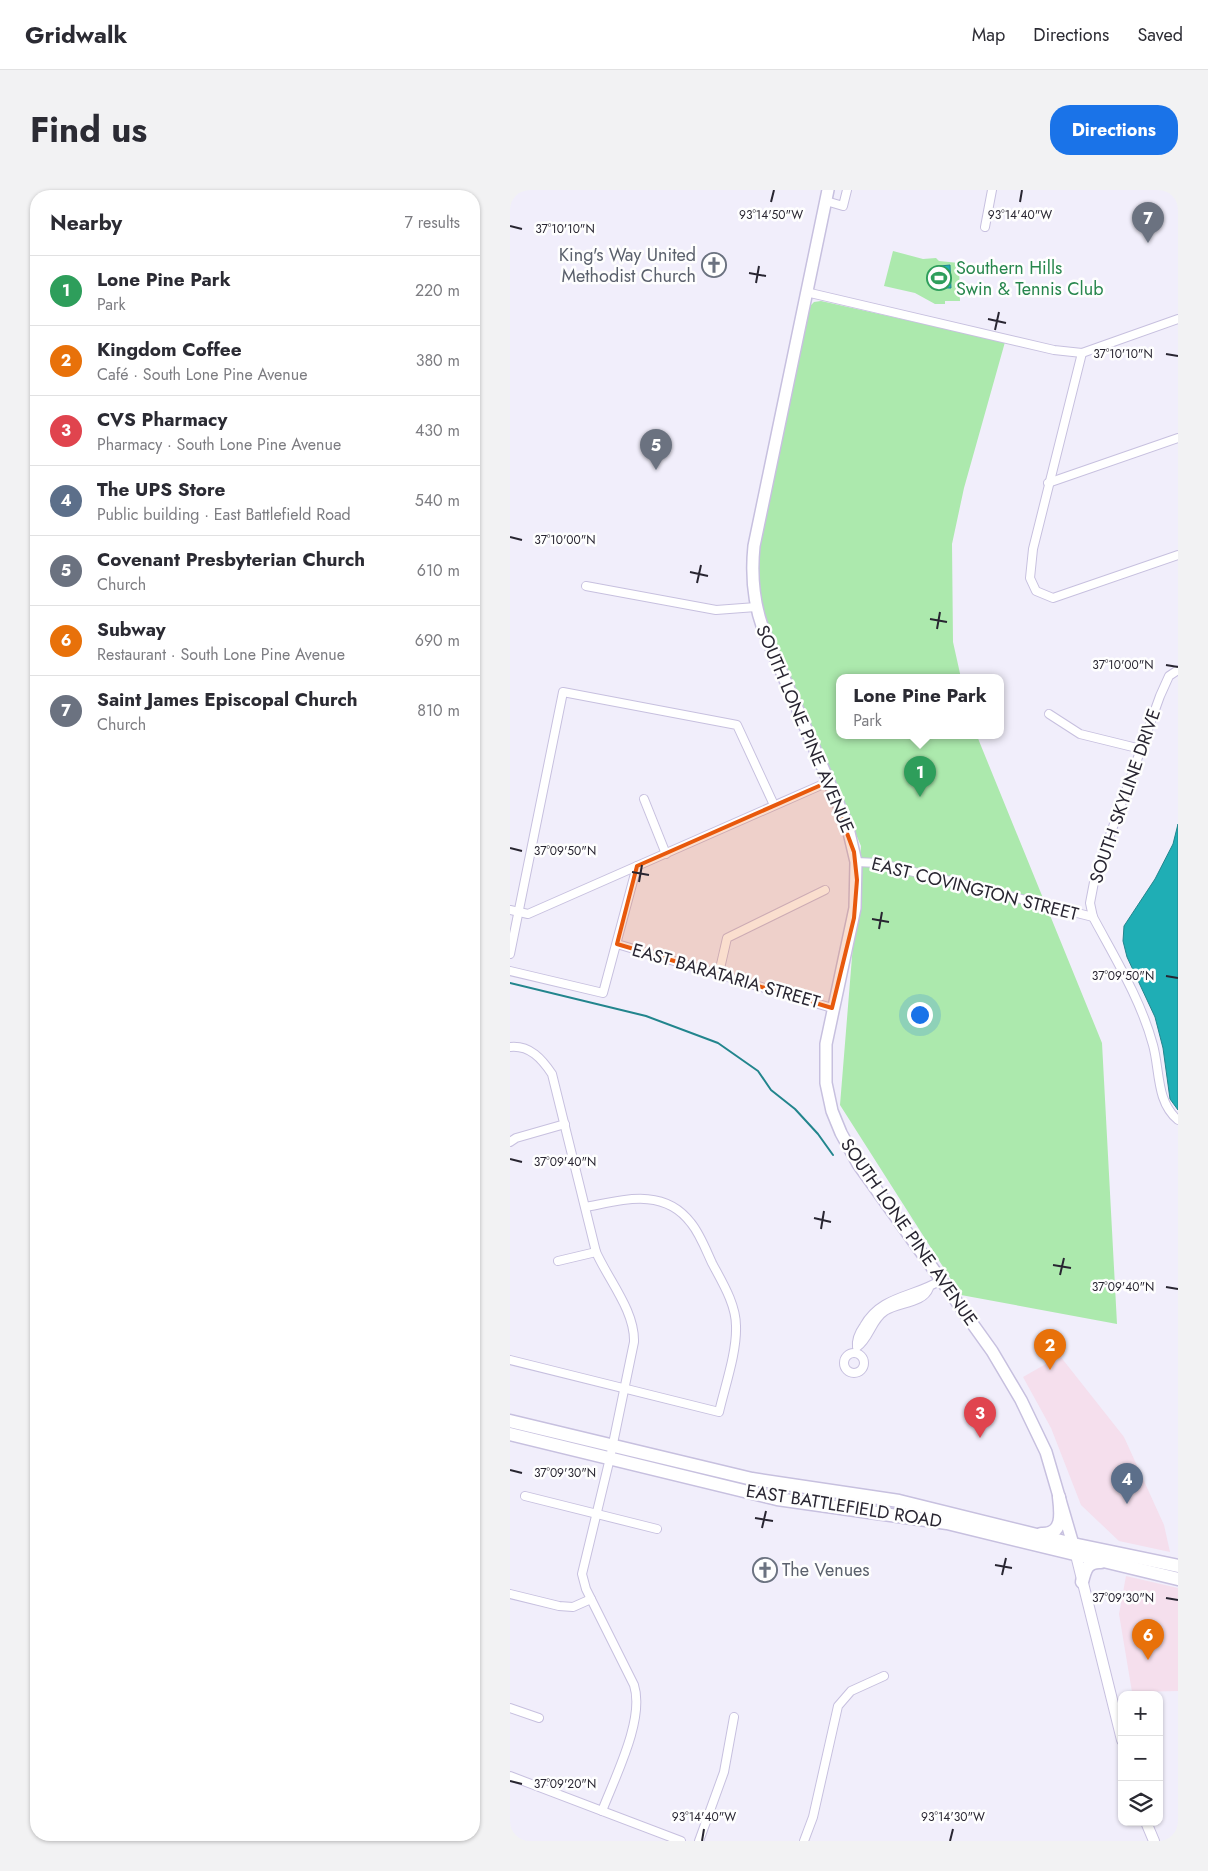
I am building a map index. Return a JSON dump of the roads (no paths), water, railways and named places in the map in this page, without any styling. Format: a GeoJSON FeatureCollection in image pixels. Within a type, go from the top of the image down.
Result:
{"type":"FeatureCollection","features":[{"type":"Feature","properties":{"kind":"main road","name":"SOUTH LONE PINE AVENUE"},"geometry":{"type":"LineString","coordinates":[[827,196],[754,546],[752,576],[756,607],[767,640],[846,824],[856,862],[855,908],[832,1008],[825,1064],[828,1093],[836,1122],[858,1164],[995,1356],[1021,1400],[1046,1452],[1074,1549]]}},
{"type":"Feature","properties":{"kind":"main road","name":"EAST BATTLEFIELD ROAD"},"geometry":{"type":"LineString","coordinates":[[510,1421],[611,1452],[777,1498],[947,1523],[1074,1549],[1178,1566]]}},
{"type":"Feature","properties":{"kind":"main road","name":"EAST BATTLEFIELD ROAD"},"geometry":{"type":"LineString","coordinates":[[510,1434],[752,1479],[899,1501],[1038,1534],[1104,1562],[1178,1579]]}},
{"type":"Feature","properties":{"kind":"main road"},"geometry":{"type":"LineString","coordinates":[[1038,1534],[1052,1532],[1058,1528],[1061,1514],[1059,1497]]}},
{"type":"Feature","properties":{"kind":"main road"},"geometry":{"type":"LineString","coordinates":[[1082,1582],[1086,1567],[1091,1563],[1104,1562]]}},
{"type":"Feature","properties":{"kind":"street"},"geometry":{"type":"LineString","coordinates":[[827,196],[842,206],[847,190]]}},
{"type":"Feature","properties":{"kind":"street"},"geometry":{"type":"LineString","coordinates":[[985,227],[990,190]]}},
{"type":"Feature","properties":{"kind":"street"},"geometry":{"type":"LineString","coordinates":[[806,292],[1054,350],[1082,353],[1178,319]]}},
{"type":"Feature","properties":{"kind":"street"},"geometry":{"type":"LineString","coordinates":[[1082,353],[1048,483],[1033,549],[1030,578],[1036,590],[1053,598],[1178,555]]}},
{"type":"Feature","properties":{"kind":"street"},"geometry":{"type":"LineString","coordinates":[[1048,483],[1178,438]]}},
{"type":"Feature","properties":{"kind":"street"},"geometry":{"type":"LineString","coordinates":[[586,586],[716,610],[756,607]]}},
{"type":"Feature","properties":{"kind":"street","name":"SOUTH SKYLINE DRIVE"},"geometry":{"type":"LineString","coordinates":[[1178,670],[1169,676],[1160,696],[1095,877],[1090,903],[1093,917],[1147,1027],[1155,1052],[1165,1104],[1178,1120]]}},
{"type":"Feature","properties":{"kind":"street"},"geometry":{"type":"LineString","coordinates":[[510,954],[520,913],[563,692],[737,725],[774,805]]}},
{"type":"Feature","properties":{"kind":"street"},"geometry":{"type":"LineString","coordinates":[[1049,714],[1080,734],[1141,749]]}},
{"type":"Feature","properties":{"kind":"street"},"geometry":{"type":"LineString","coordinates":[[510,910],[528,914],[828,782]]}},
{"type":"Feature","properties":{"kind":"street"},"geometry":{"type":"LineString","coordinates":[[644,799],[666,854]]}},
{"type":"Feature","properties":{"kind":"street","name":"EAST COVINGTON STREET"},"geometry":{"type":"LineString","coordinates":[[856,862],[878,863],[1093,917]]}},
{"type":"Feature","properties":{"kind":"street"},"geometry":{"type":"LineString","coordinates":[[617,944],[636,866]]}},
{"type":"Feature","properties":{"kind":"street"},"geometry":{"type":"LineString","coordinates":[[719,973],[727,938],[825,890]]}},
{"type":"Feature","properties":{"kind":"street","name":"EAST BARATARIA STREET"},"geometry":{"type":"LineString","coordinates":[[510,971],[603,993],[617,944],[832,1008]]}},
{"type":"Feature","properties":{"kind":"street"},"geometry":{"type":"LineString","coordinates":[[510,1047],[520,1046],[540,1057],[552,1074],[596,1252],[607,1276],[631,1316],[634,1329],[634,1342],[611,1452],[582,1574],[591,1599],[632,1680],[637,1701],[634,1724],[602,1811]]}},
{"type":"Feature","properties":{"kind":"street"},"geometry":{"type":"LineString","coordinates":[[510,1142],[516,1138],[565,1124]]}},
{"type":"Feature","properties":{"kind":"street"},"geometry":{"type":"LineString","coordinates":[[510,1360],[719,1412],[737,1325],[727,1291],[692,1223],[681,1212],[667,1203],[652,1199],[635,1197],[586,1207]]}},
{"type":"Feature","properties":{"kind":"street"},"geometry":{"type":"LineString","coordinates":[[558,1261],[596,1252]]}},
{"type":"Feature","properties":{"kind":"street"},"geometry":{"type":"LineString","coordinates":[[856,1350],[856,1341],[868,1318],[880,1310],[886,1302],[920,1294],[941,1280]]}},
{"type":"Feature","properties":{"kind":"street"},"geometry":{"type":"LineString","coordinates":[[524,1496],[657,1529]]}},
{"type":"Feature","properties":{"kind":"street","name":"SOUTH LONE PINE AVENUE"},"geometry":{"type":"LineString","coordinates":[[1074,1549],[1121,1736]]}},
{"type":"Feature","properties":{"kind":"street"},"geometry":{"type":"LineString","coordinates":[[510,1594],[559,1606],[572,1607],[591,1599]]}},
{"type":"Feature","properties":{"kind":"street"},"geometry":{"type":"LineString","coordinates":[[804,1841],[813,1817],[836,1711],[844,1698],[851,1692],[884,1676]]}},
{"type":"Feature","properties":{"kind":"street"},"geometry":{"type":"LineString","coordinates":[[510,1708],[539,1718]]}},
{"type":"Feature","properties":{"kind":"street"},"geometry":{"type":"LineString","coordinates":[[699,1841],[724,1772],[734,1717]]}},
{"type":"Feature","properties":{"kind":"street"},"geometry":{"type":"LineString","coordinates":[[510,1776],[681,1841]]}},
{"type":"Feature","properties":{"kind":"street"},"geometry":{"type":"LineString","coordinates":[[1148,1826],[1154,1841]]}},
{"type":"Feature","properties":{"kind":"water"},"geometry":{"type":"Polygon","coordinates":[[[950,265],[951,288],[941,288],[940,266],[950,265]]]}},
{"type":"Feature","properties":{"kind":"water"},"geometry":{"type":"Polygon","coordinates":[[[1178,824],[1178,1110],[1170,1099],[1163,1048],[1155,1017],[1127,957],[1123,941],[1124,926],[1155,879],[1173,844],[1178,824]]]}},
{"type":"Feature","properties":{"kind":"waterway"},"geometry":{"type":"LineString","coordinates":[[510,983],[646,1016],[718,1043],[758,1071],[771,1090],[795,1109],[818,1134],[833,1155]]}},
{"type":"Feature","properties":{"kind":"place","name":"Saint James Episcopal Church"},"geometry":{"type":"Point","coordinates":[1148,243]}},
{"type":"Feature","properties":{"kind":"place","name":"King's Way United Methodist Church"},"geometry":{"type":"Point","coordinates":[714,265]}},
{"type":"Feature","properties":{"kind":"place","name":"Southern Hills Swin & Tennis Club"},"geometry":{"type":"Point","coordinates":[939,278]}},
{"type":"Feature","properties":{"kind":"place","name":"Covenant Presbyterian Church"},"geometry":{"type":"Point","coordinates":[656,470]}},
{"type":"Feature","properties":{"kind":"place","name":"Lone Pine Park"},"geometry":{"type":"Point","coordinates":[920,797]}},
{"type":"Feature","properties":{"kind":"place","name":"Kingdom Coffee"},"geometry":{"type":"Point","coordinates":[1050,1370]}},
{"type":"Feature","properties":{"kind":"place","name":"CVS Pharmacy"},"geometry":{"type":"Point","coordinates":[980,1438]}},
{"type":"Feature","properties":{"kind":"place","name":"The UPS Store"},"geometry":{"type":"Point","coordinates":[1127,1504]}},
{"type":"Feature","properties":{"kind":"place","name":"The Venues"},"geometry":{"type":"Point","coordinates":[765,1570]}},
{"type":"Feature","properties":{"kind":"place","name":"Subway"},"geometry":{"type":"Point","coordinates":[1148,1660]}}]}
